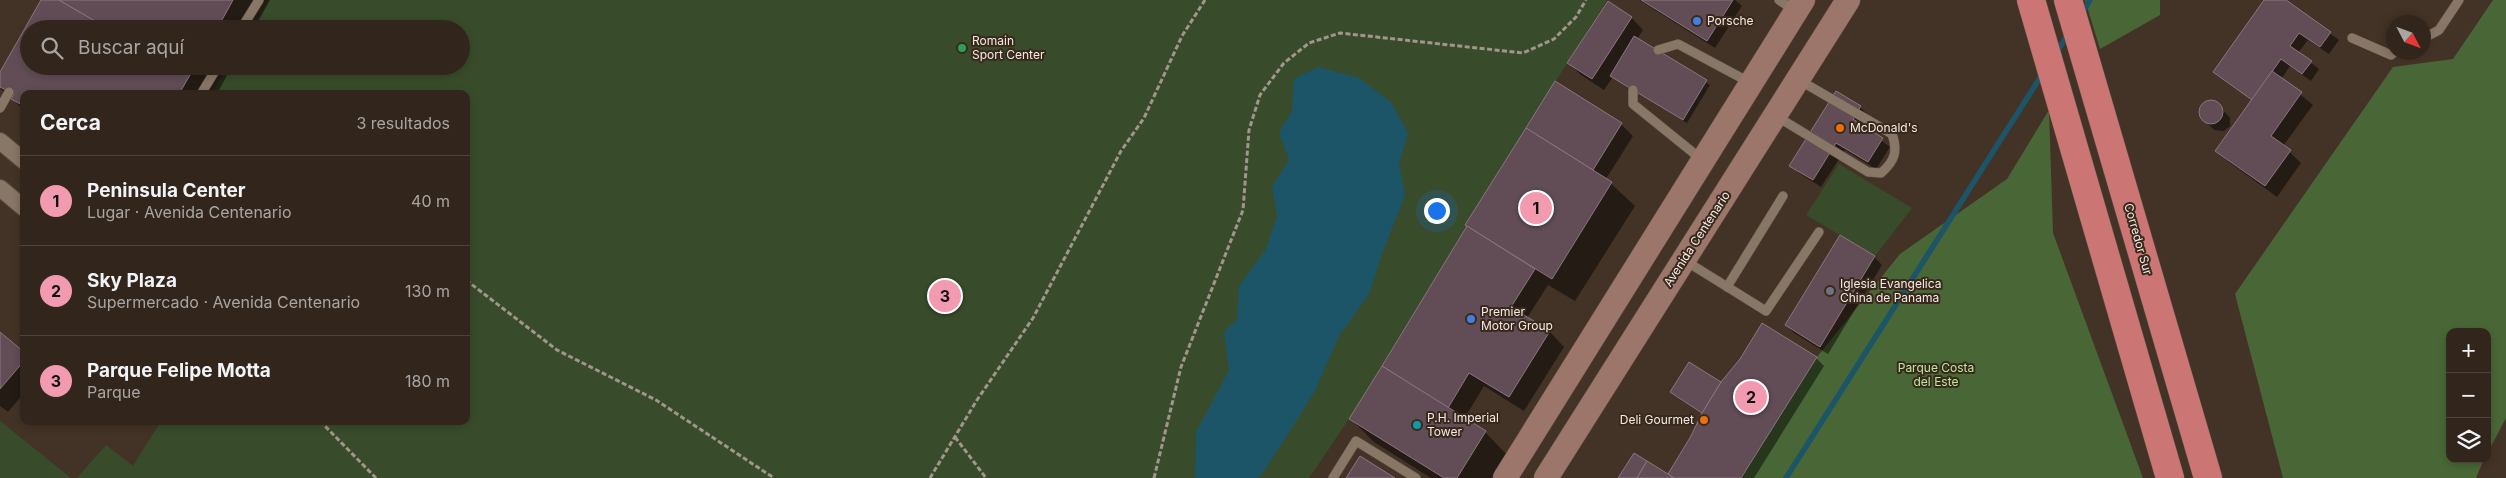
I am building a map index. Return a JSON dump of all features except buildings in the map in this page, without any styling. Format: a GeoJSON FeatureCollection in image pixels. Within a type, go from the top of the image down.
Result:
{"type":"FeatureCollection","features":[{"type":"Feature","properties":{"kind":"highway"},"geometry":{"type":"LineString","coordinates":[[2031,0],[2170,478]]}},
{"type":"Feature","properties":{"kind":"highway","name":"Corredor Sur"},"geometry":{"type":"LineString","coordinates":[[2068,0],[2208,478]]}},
{"type":"Feature","properties":{"kind":"main road","name":"Avenida Centenario"},"geometry":{"type":"LineString","coordinates":[[1546,478],[1848,0]]}},
{"type":"Feature","properties":{"kind":"main road"},"geometry":{"type":"LineString","coordinates":[[1505,478],[1752,84],[1793,4]]}},
{"type":"Feature","properties":{"kind":"main road"},"geometry":{"type":"LineString","coordinates":[[1728,122],[1759,142]]}},
{"type":"Feature","properties":{"kind":"main road"},"geometry":{"type":"LineString","coordinates":[[1649,248],[1681,264]]}},
{"type":"Feature","properties":{"kind":"street"},"geometry":{"type":"LineString","coordinates":[[0,142],[20,158]]}},
{"type":"Feature","properties":{"kind":"street"},"geometry":{"type":"LineString","coordinates":[[0,188],[20,205]]}},
{"type":"Feature","properties":{"kind":"lane"},"geometry":{"type":"LineString","coordinates":[[247,20],[259,0]]}},
{"type":"Feature","properties":{"kind":"lane"},"geometry":{"type":"LineString","coordinates":[[2431,34],[2439,30],[2459,0]]}},
{"type":"Feature","properties":{"kind":"lane"},"geometry":{"type":"LineString","coordinates":[[2352,38],[2386,53]]}},
{"type":"Feature","properties":{"kind":"lane"},"geometry":{"type":"LineString","coordinates":[[1658,50],[1678,44],[1752,84]]}},
{"type":"Feature","properties":{"kind":"lane"},"geometry":{"type":"LineString","coordinates":[[203,90],[213,75]]}},
{"type":"Feature","properties":{"kind":"lane"},"geometry":{"type":"LineString","coordinates":[[1775,116],[1868,172],[1881,173],[1891,165],[1897,148],[1892,134],[1799,80]]}},
{"type":"Feature","properties":{"kind":"lane"},"geometry":{"type":"LineString","coordinates":[[1633,90],[1633,104],[1703,161]]}},
{"type":"Feature","properties":{"kind":"lane"},"geometry":{"type":"LineString","coordinates":[[0,108],[9,92]]}},
{"type":"Feature","properties":{"kind":"lane"},"geometry":{"type":"LineString","coordinates":[[1727,287],[1783,196]]}},
{"type":"Feature","properties":{"kind":"lane"},"geometry":{"type":"LineString","coordinates":[[1681,264],[1727,287],[1766,311],[1819,232]]}},
{"type":"Feature","properties":{"kind":"lane"},"geometry":{"type":"LineString","coordinates":[[1334,478],[1356,441],[1416,478]]}},
{"type":"Feature","properties":{"kind":"path"},"geometry":{"type":"LineString","coordinates":[[930,478],[955,436],[1033,318],[1121,151],[1144,118],[1182,36],[1204,0]]}},
{"type":"Feature","properties":{"kind":"path"},"geometry":{"type":"LineString","coordinates":[[1154,478],[1181,368],[1243,210],[1249,130],[1260,95],[1284,63],[1309,43],[1340,33],[1523,53],[1554,39],[1576,17],[1586,0]]}},
{"type":"Feature","properties":{"kind":"path"},"geometry":{"type":"LineString","coordinates":[[470,283],[557,350],[656,400],[774,478]]}},
{"type":"Feature","properties":{"kind":"path"},"geometry":{"type":"LineString","coordinates":[[324,425],[376,478]]}},
{"type":"Feature","properties":{"kind":"path"},"geometry":{"type":"LineString","coordinates":[[955,436],[986,478]]}},
{"type":"Feature","properties":{"kind":"green space"},"geometry":{"type":"Polygon","coordinates":[[[269,0],[1607,0],[1465,225],[1467,226],[1349,419],[1309,478],[77,478],[106,445],[133,466],[159,425],[470,425],[470,90],[213,90],[223,75],[470,75],[470,20],[257,20],[269,0]]]}},
{"type":"Feature","properties":{"kind":"green space"},"geometry":{"type":"Polygon","coordinates":[[[2085,0],[2160,0],[2160,15],[2100,49],[2085,0]]]}},
{"type":"Feature","properties":{"kind":"green space"},"geometry":{"type":"Polygon","coordinates":[[[2493,0],[2506,0],[2506,418],[2491,446],[2491,328],[2446,328],[2446,463],[2482,463],[2476,478],[2283,478],[2235,294],[2393,67],[2453,59],[2493,0]]]}},
{"type":"Feature","properties":{"kind":"green space","name":"Parque Costa del Este"},"geometry":{"type":"Polygon","coordinates":[[[2049,110],[2053,233],[2143,478],[1741,478],[1817,357],[1900,254],[2007,179],[2049,110]]]}},
{"type":"Feature","properties":{"kind":"green space"},"geometry":{"type":"Polygon","coordinates":[[[1839,164],[1912,208],[1875,256],[1806,215],[1839,164]]]}},
{"type":"Feature","properties":{"kind":"green space"},"geometry":{"type":"Polygon","coordinates":[[[0,421],[71,478],[0,478],[0,421]]]}},
{"type":"Feature","properties":{"kind":"water"},"geometry":{"type":"Polygon","coordinates":[[[1318,67],[1359,78],[1391,102],[1408,133],[1399,164],[1405,195],[1369,294],[1339,336],[1314,393],[1266,468],[1258,478],[1195,478],[1196,432],[1229,370],[1224,331],[1237,320],[1239,286],[1266,249],[1277,216],[1272,186],[1289,160],[1279,132],[1292,111],[1294,79],[1318,67]]]}},
{"type":"Feature","properties":{"kind":"waterway"},"geometry":{"type":"LineString","coordinates":[[2081,15],[2090,0]]}},
{"type":"Feature","properties":{"kind":"waterway"},"geometry":{"type":"LineString","coordinates":[[2056,53],[2069,33]]}},
{"type":"Feature","properties":{"kind":"waterway"},"geometry":{"type":"LineString","coordinates":[[1786,478],[2043,73]]}},
{"type":"Feature","properties":{"kind":"place","name":"Porsche"},"geometry":{"type":"Point","coordinates":[1697,21]}},
{"type":"Feature","properties":{"kind":"place","name":"Romain Sport Center"},"geometry":{"type":"Point","coordinates":[962,48]}},
{"type":"Feature","properties":{"kind":"place","name":"McDonald's"},"geometry":{"type":"Point","coordinates":[1840,128]}},
{"type":"Feature","properties":{"kind":"place","name":"Peninsula Center"},"geometry":{"type":"Point","coordinates":[1536,208]}},
{"type":"Feature","properties":{"kind":"place","name":"Iglesia Evangelica China de Panama"},"geometry":{"type":"Point","coordinates":[1830,291]}},
{"type":"Feature","properties":{"kind":"place","name":"Parque Felipe Motta"},"geometry":{"type":"Point","coordinates":[945,296]}},
{"type":"Feature","properties":{"kind":"place","name":"Premier Motor Group"},"geometry":{"type":"Point","coordinates":[1471,319]}},
{"type":"Feature","properties":{"kind":"place","name":"Sky Plaza"},"geometry":{"type":"Point","coordinates":[1751,397]}},
{"type":"Feature","properties":{"kind":"place","name":"Deli Gourmet"},"geometry":{"type":"Point","coordinates":[1704,420]}},
{"type":"Feature","properties":{"kind":"place","name":"P.H. Imperial Tower"},"geometry":{"type":"Point","coordinates":[1417,425]}}]}
